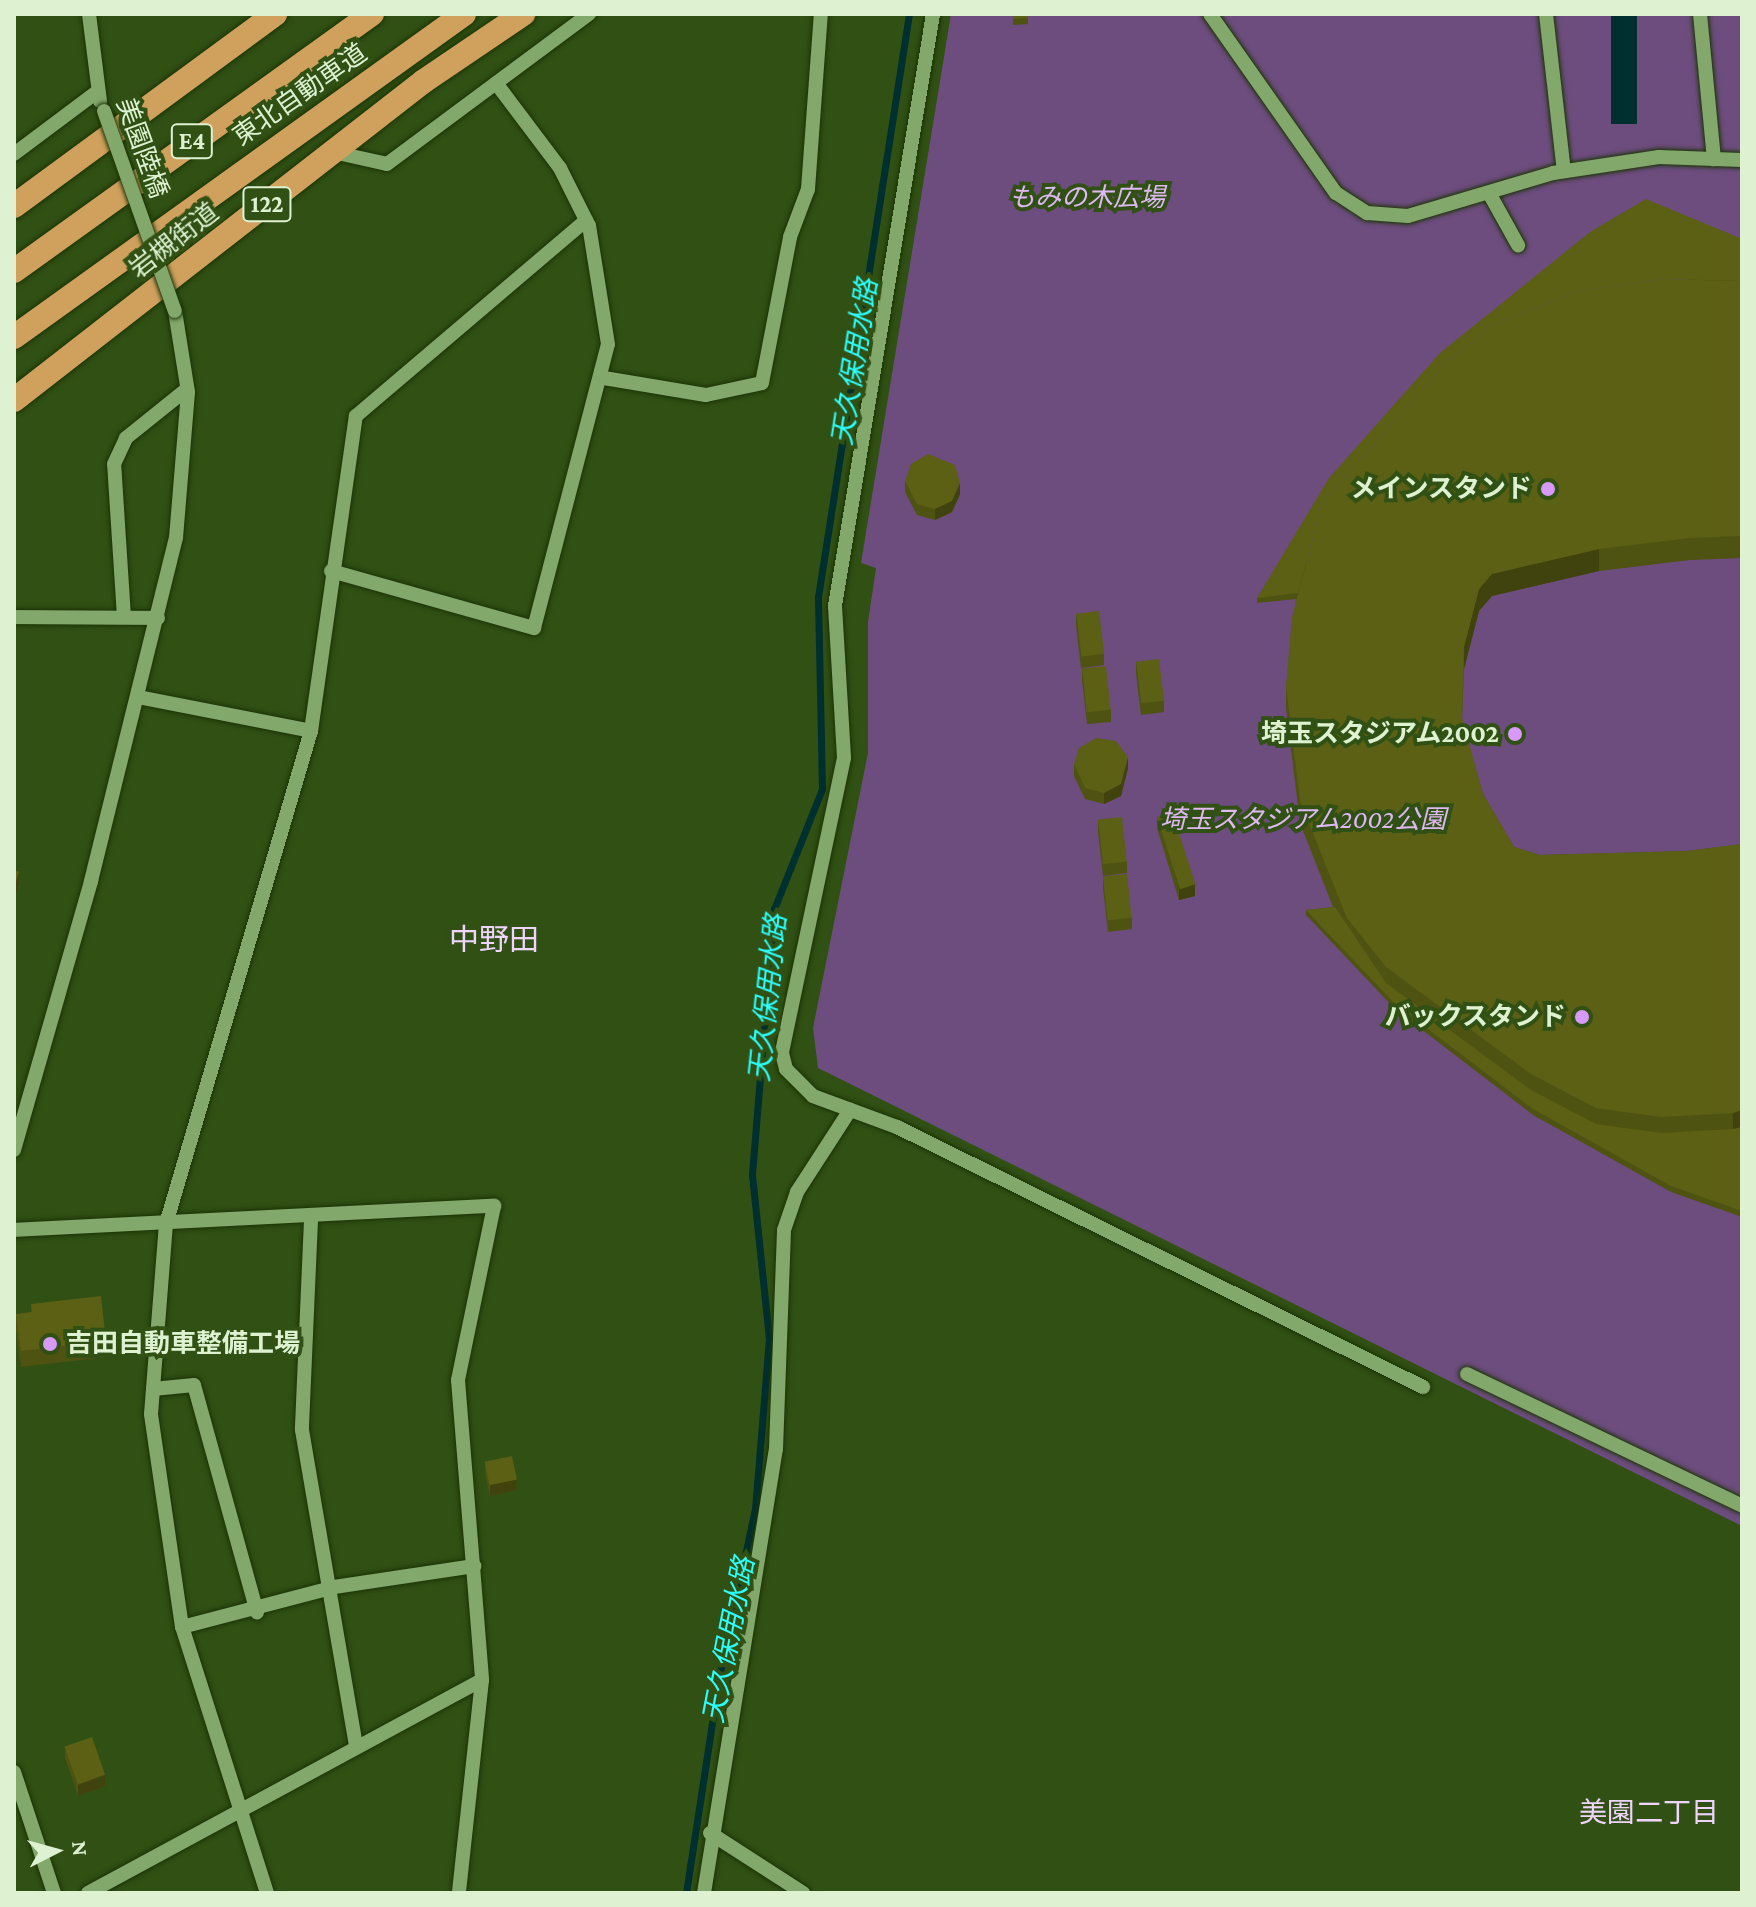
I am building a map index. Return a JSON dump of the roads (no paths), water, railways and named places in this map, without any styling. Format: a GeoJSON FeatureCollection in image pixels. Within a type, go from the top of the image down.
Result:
{"type":"FeatureCollection","features":[{"type":"Feature","properties":{"kind":"highway"},"geometry":{"type":"LineString","coordinates":[[14,206],[275,14]]}},
{"type":"Feature","properties":{"kind":"highway","name":"東北自動車道"},"geometry":{"type":"LineString","coordinates":[[14,271],[372,14]]}},
{"type":"Feature","properties":{"kind":"highway","name":"東北自動車道"},"geometry":{"type":"LineString","coordinates":[[14,337],[464,14]]}},
{"type":"Feature","properties":{"kind":"highway","name":"岩槻街道"},"geometry":{"type":"LineString","coordinates":[[14,400],[333,152],[523,14]]}},
{"type":"Feature","properties":{"kind":"street","name":"美園陸橋"},"geometry":{"type":"LineString","coordinates":[[14,1150],[158,618],[176,538],[187,389],[175,311],[97,92],[89,14]]}},
{"type":"Feature","properties":{"kind":"street"},"geometry":{"type":"LineString","coordinates":[[333,152],[387,164],[589,14]]}},
{"type":"Feature","properties":{"kind":"street"},"geometry":{"type":"LineString","coordinates":[[604,378],[706,395],[762,383],[790,237],[808,189],[821,14]]}},
{"type":"Feature","properties":{"kind":"street"},"geometry":{"type":"LineString","coordinates":[[933,14],[835,606],[844,758],[782,1053],[796,1083],[1423,1387]]}},
{"type":"Feature","properties":{"kind":"street"},"geometry":{"type":"LineString","coordinates":[[1210,14],[1336,193],[1367,213],[1408,216],[1564,171],[1659,157],[1742,160]]}},
{"type":"Feature","properties":{"kind":"street"},"geometry":{"type":"LineString","coordinates":[[1546,14],[1564,171]]}},
{"type":"Feature","properties":{"kind":"street"},"geometry":{"type":"LineString","coordinates":[[1700,14],[1714,159]]}},
{"type":"Feature","properties":{"kind":"street"},"geometry":{"type":"LineString","coordinates":[[331,571],[534,628],[604,378],[603,294],[586,220],[560,168],[496,83]]}},
{"type":"Feature","properties":{"kind":"street"},"geometry":{"type":"LineString","coordinates":[[14,154],[97,92]]}},
{"type":"Feature","properties":{"kind":"street"},"geometry":{"type":"LineString","coordinates":[[1489,193],[1518,245]]}},
{"type":"Feature","properties":{"kind":"street"},"geometry":{"type":"LineString","coordinates":[[267,1893],[236,1811],[182,1627],[153,1389],[166,1224],[311,731],[331,571],[356,416],[586,220]]}},
{"type":"Feature","properties":{"kind":"street"},"geometry":{"type":"LineString","coordinates":[[124,617],[114,464],[126,438],[187,389]]}},
{"type":"Feature","properties":{"kind":"street"},"geometry":{"type":"LineString","coordinates":[[14,617],[158,618]]}},
{"type":"Feature","properties":{"kind":"street"},"geometry":{"type":"LineString","coordinates":[[138,697],[311,731]]}},
{"type":"Feature","properties":{"kind":"street"},"geometry":{"type":"LineString","coordinates":[[704,1893],[710,1833],[776,1449],[784,1230],[797,1192],[850,1110]]}},
{"type":"Feature","properties":{"kind":"street"},"geometry":{"type":"LineString","coordinates":[[14,1230],[311,1220],[494,1206],[458,1380],[482,1680],[459,1893]]}},
{"type":"Feature","properties":{"kind":"street"},"geometry":{"type":"LineString","coordinates":[[311,1220],[302,1430],[334,1587],[356,1745]]}},
{"type":"Feature","properties":{"kind":"street"},"geometry":{"type":"LineString","coordinates":[[1467,1374],[1742,1506]]}},
{"type":"Feature","properties":{"kind":"street"},"geometry":{"type":"LineString","coordinates":[[153,1389],[194,1385],[257,1612]]}},
{"type":"Feature","properties":{"kind":"street"},"geometry":{"type":"LineString","coordinates":[[182,1627],[257,1612],[334,1587],[474,1566]]}},
{"type":"Feature","properties":{"kind":"street"},"geometry":{"type":"LineString","coordinates":[[88,1893],[356,1745],[482,1680]]}},
{"type":"Feature","properties":{"kind":"street"},"geometry":{"type":"LineString","coordinates":[[14,1772],[54,1893]]}},
{"type":"Feature","properties":{"kind":"street"},"geometry":{"type":"LineString","coordinates":[[710,1833],[803,1893]]}},
{"type":"Feature","properties":{"kind":"water"},"geometry":{"type":"Polygon","coordinates":[[[1611,14],[1637,14],[1637,124],[1611,124],[1611,14]]]}},
{"type":"Feature","properties":{"kind":"waterway","name":"天久保用水路"},"geometry":{"type":"LineString","coordinates":[[686,1893],[720,1672],[755,1509],[769,1339],[752,1174],[774,909],[822,789],[818,597],[909,14]]}},
{"type":"Feature","properties":{"kind":"place","name":"メインスタンド"},"geometry":{"type":"Point","coordinates":[1548,489]}},
{"type":"Feature","properties":{"kind":"place","name":"埼玉スタジアム2002"},"geometry":{"type":"Point","coordinates":[1515,734]}},
{"type":"Feature","properties":{"kind":"place","name":"バックスタンド"},"geometry":{"type":"Point","coordinates":[1582,1017]}},
{"type":"Feature","properties":{"kind":"place","name":"吉田自動車整備工場"},"geometry":{"type":"Point","coordinates":[50,1344]}},
{"type":"Feature","properties":{"kind":"district","name":"中野田"},"geometry":{"type":"Point","coordinates":[494,940]}},
{"type":"Feature","properties":{"kind":"district","name":"美園二丁目"},"geometry":{"type":"Point","coordinates":[1649,1813]}},
{"type":"Feature","properties":{"kind":"park label","name":"もみの木広場"},"geometry":{"type":"Point","coordinates":[1087,198]}},
{"type":"Feature","properties":{"kind":"park label","name":"埼玉スタジアム2002公園"},"geometry":{"type":"Point","coordinates":[1303,820]}}]}
